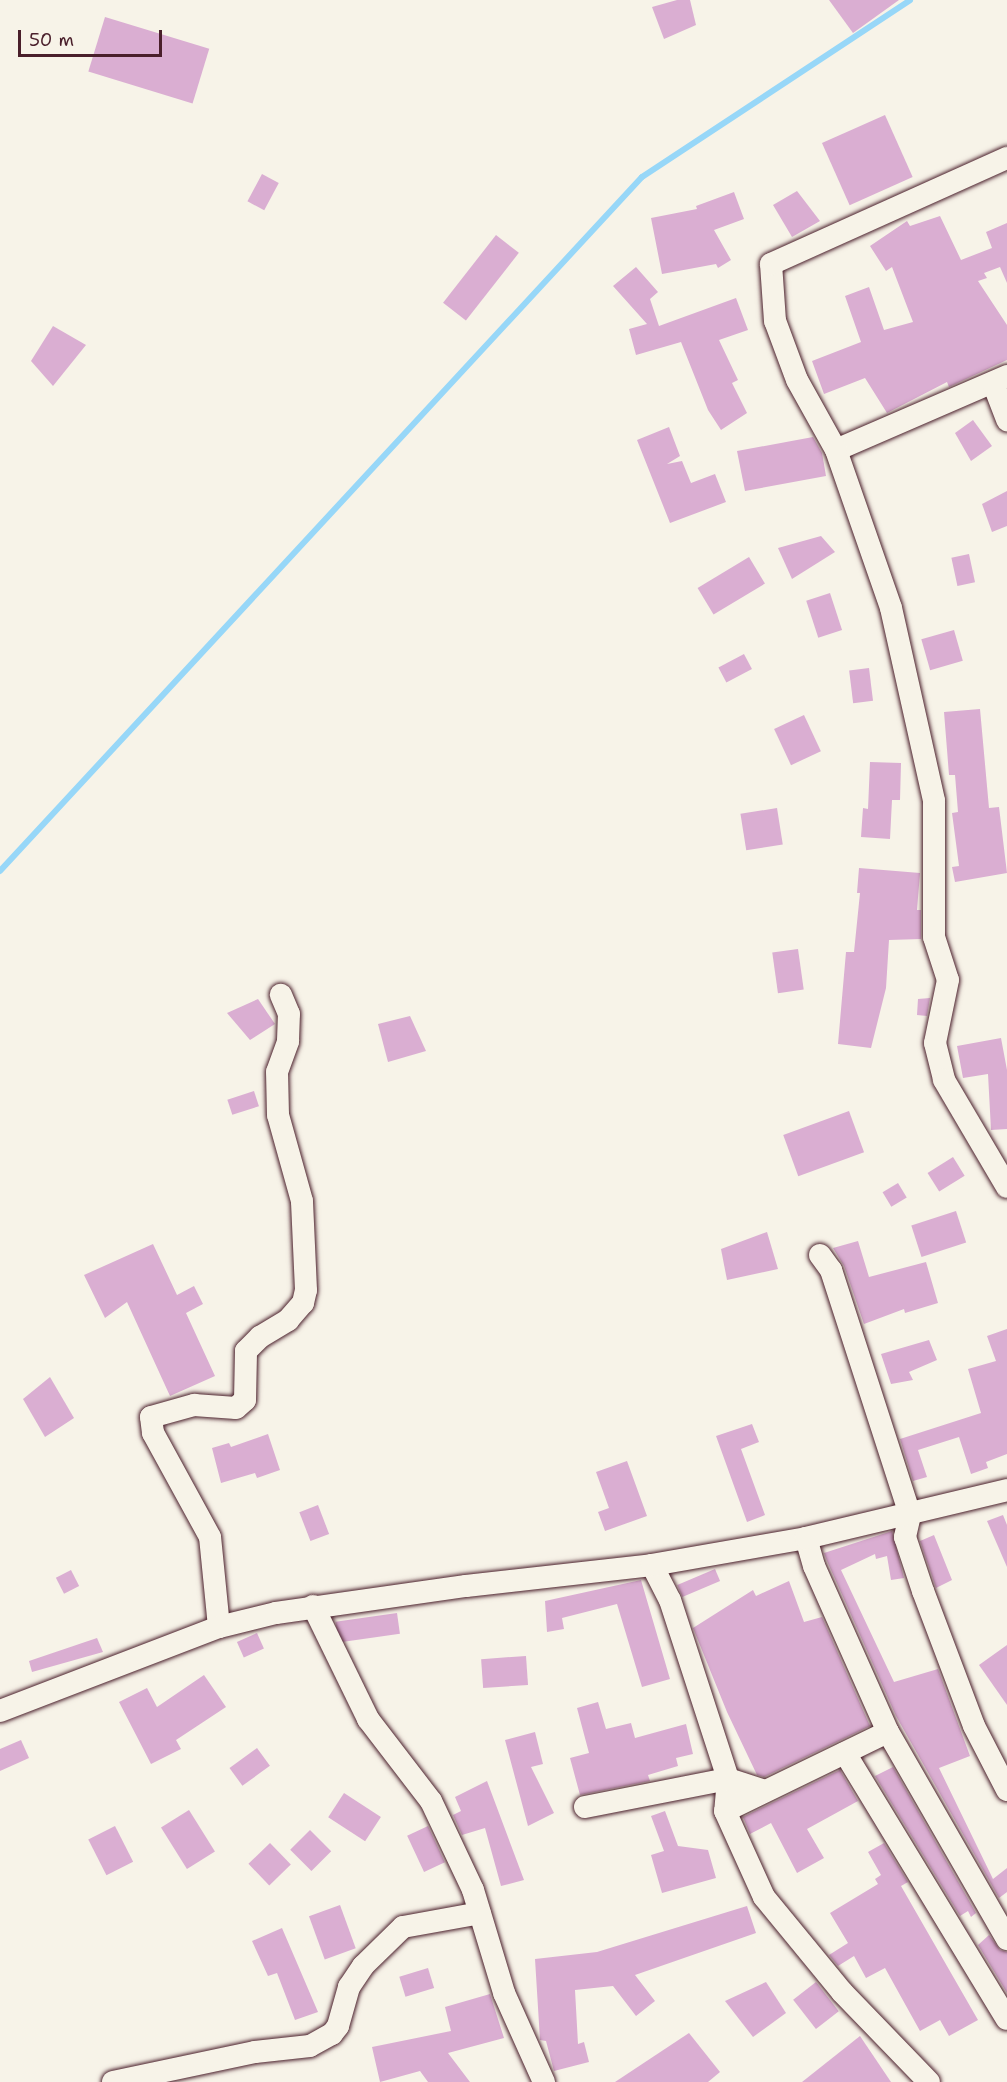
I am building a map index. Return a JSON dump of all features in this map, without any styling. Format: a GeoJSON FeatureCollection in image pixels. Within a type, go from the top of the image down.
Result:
{"type":"FeatureCollection","features":[{"type":"Feature","properties":{"kind":"street"},"geometry":{"type":"LineString","coordinates":[[1007,158],[771,264],[775,321],[797,380],[836,450],[891,608],[934,801],[934,937],[948,980],[935,1043],[944,1080],[1007,1187]]}},
{"type":"Feature","properties":{"kind":"street"},"geometry":{"type":"LineString","coordinates":[[836,450],[1000,380],[1007,420]]}},
{"type":"Feature","properties":{"kind":"street"},"geometry":{"type":"LineString","coordinates":[[219,1627],[210,1537],[153,1433],[150,1417],[194,1405],[236,1407],[245,1400],[246,1351],[260,1336],[288,1320],[303,1303],[306,1290],[302,1201],[278,1115],[277,1072],[288,1041],[289,1014],[281,995]]}},
{"type":"Feature","properties":{"kind":"street"},"geometry":{"type":"LineString","coordinates":[[820,1255],[831,1270],[910,1515],[905,1537],[923,1591],[974,1726],[1007,1790]]}},
{"type":"Feature","properties":{"kind":"street"},"geometry":{"type":"LineString","coordinates":[[0,1710],[219,1627],[313,1606],[652,1565],[806,1538],[1007,1490]]}},
{"type":"Feature","properties":{"kind":"street"},"geometry":{"type":"LineString","coordinates":[[806,1538],[814,1566],[888,1732],[1007,1939]]}},
{"type":"Feature","properties":{"kind":"street"},"geometry":{"type":"LineString","coordinates":[[652,1565],[670,1600],[728,1779],[725,1811],[764,1898],[842,1992],[929,2082]]}},
{"type":"Feature","properties":{"kind":"street"},"geometry":{"type":"LineString","coordinates":[[313,1606],[368,1719],[430,1801],[480,1913],[504,1993],[544,2082]]}},
{"type":"Feature","properties":{"kind":"street"},"geometry":{"type":"LineString","coordinates":[[725,1811],[888,1732]]}},
{"type":"Feature","properties":{"kind":"street"},"geometry":{"type":"LineString","coordinates":[[845,1753],[1007,2019]]}},
{"type":"Feature","properties":{"kind":"street"},"geometry":{"type":"LineString","coordinates":[[585,1807],[728,1779],[764,1791]]}},
{"type":"Feature","properties":{"kind":"street"},"geometry":{"type":"LineString","coordinates":[[113,2082],[255,2052],[310,2046],[332,2034],[338,2026],[349,1988],[363,1966],[403,1927],[480,1913]]}},
{"type":"Feature","properties":{"kind":"building"},"geometry":{"type":"Polygon","coordinates":[[[677,0],[690,0],[696,25],[664,39],[652,7],[677,0]]]}},
{"type":"Feature","properties":{"kind":"building"},"geometry":{"type":"Polygon","coordinates":[[[829,0],[899,0],[853,33],[829,0]]]}},
{"type":"Feature","properties":{"kind":"building"},"geometry":{"type":"Polygon","coordinates":[[[105,17],[209,49],[193,103],[88,72],[105,17]]]}},
{"type":"Feature","properties":{"kind":"building"},"geometry":{"type":"Polygon","coordinates":[[[885,115],[913,177],[850,205],[822,143],[885,115]]]}},
{"type":"Feature","properties":{"kind":"building"},"geometry":{"type":"Polygon","coordinates":[[[262,174],[279,183],[264,210],[247,201],[262,174]]]}},
{"type":"Feature","properties":{"kind":"building"},"geometry":{"type":"Polygon","coordinates":[[[797,191],[820,221],[792,237],[773,205],[797,191]]]}},
{"type":"Feature","properties":{"kind":"building"},"geometry":{"type":"Polygon","coordinates":[[[734,192],[744,219],[714,230],[731,260],[718,268],[716,264],[662,274],[651,218],[697,209],[696,206],[734,192]]]}},
{"type":"Feature","properties":{"kind":"building"},"geometry":{"type":"Polygon","coordinates":[[[940,216],[961,260],[992,248],[986,232],[1007,223],[1007,283],[1000,267],[984,273],[987,278],[978,281],[1007,325],[1007,360],[949,387],[947,382],[887,413],[865,378],[824,394],[812,361],[861,342],[845,296],[869,287],[884,330],[913,322],[892,267],[886,271],[870,246],[907,221],[910,226],[940,216]]]}},
{"type":"Feature","properties":{"kind":"building"},"geometry":{"type":"Polygon","coordinates":[[[496,235],[519,253],[466,321],[443,303],[496,235]]]}},
{"type":"Feature","properties":{"kind":"building"},"geometry":{"type":"Polygon","coordinates":[[[636,267],[658,292],[650,299],[659,326],[736,298],[748,330],[719,340],[738,380],[732,383],[747,413],[721,430],[708,410],[681,342],[636,355],[629,329],[647,324],[613,286],[636,267]]]}},
{"type":"Feature","properties":{"kind":"building"},"geometry":{"type":"Polygon","coordinates":[[[53,326],[86,345],[53,386],[31,361],[53,326]]]}},
{"type":"Feature","properties":{"kind":"building"},"geometry":{"type":"Polygon","coordinates":[[[973,420],[992,446],[971,461],[955,433],[973,420]]]}},
{"type":"Feature","properties":{"kind":"building"},"geometry":{"type":"Polygon","coordinates":[[[669,427],[680,456],[667,464],[682,461],[691,483],[715,474],[726,502],[670,523],[637,440],[669,427]]]}},
{"type":"Feature","properties":{"kind":"building"},"geometry":{"type":"Polygon","coordinates":[[[813,437],[822,453],[826,476],[745,491],[737,451],[813,437]]]}},
{"type":"Feature","properties":{"kind":"building"},"geometry":{"type":"Polygon","coordinates":[[[1007,491],[1007,526],[992,532],[982,504],[1007,491]]]}},
{"type":"Feature","properties":{"kind":"building"},"geometry":{"type":"Polygon","coordinates":[[[821,536],[835,552],[792,579],[778,548],[821,536]]]}},
{"type":"Feature","properties":{"kind":"building"},"geometry":{"type":"Polygon","coordinates":[[[969,554],[975,582],[957,586],[951,558],[969,554]]]}},
{"type":"Feature","properties":{"kind":"building"},"geometry":{"type":"Polygon","coordinates":[[[749,557],[765,584],[714,614],[698,588],[749,557]]]}},
{"type":"Feature","properties":{"kind":"building"},"geometry":{"type":"Polygon","coordinates":[[[830,593],[842,630],[818,638],[806,601],[830,593]]]}},
{"type":"Feature","properties":{"kind":"building"},"geometry":{"type":"Polygon","coordinates":[[[954,630],[963,661],[930,670],[921,639],[954,630]]]}},
{"type":"Feature","properties":{"kind":"building"},"geometry":{"type":"Polygon","coordinates":[[[744,654],[752,669],[726,683],[718,668],[744,654]]]}},
{"type":"Feature","properties":{"kind":"building"},"geometry":{"type":"Polygon","coordinates":[[[869,668],[873,701],[853,703],[849,670],[869,668]]]}},
{"type":"Feature","properties":{"kind":"building"},"geometry":{"type":"Polygon","coordinates":[[[980,709],[989,808],[999,807],[1007,873],[955,882],[952,867],[959,866],[952,813],[958,812],[955,775],[949,775],[944,712],[980,709]]]}},
{"type":"Feature","properties":{"kind":"building"},"geometry":{"type":"Polygon","coordinates":[[[804,715],[821,751],[791,765],[774,729],[804,715]]]}},
{"type":"Feature","properties":{"kind":"building"},"geometry":{"type":"Polygon","coordinates":[[[870,762],[901,763],[900,800],[892,800],[890,839],[861,837],[863,808],[868,809],[870,762]]]}},
{"type":"Feature","properties":{"kind":"building"},"geometry":{"type":"Polygon","coordinates":[[[777,808],[783,845],[746,850],[740,814],[777,808]]]}},
{"type":"Feature","properties":{"kind":"building"},"geometry":{"type":"Polygon","coordinates":[[[859,868],[920,873],[917,910],[921,910],[921,939],[889,940],[886,988],[871,1048],[838,1044],[846,952],[854,952],[860,893],[857,893],[859,868]]]}},
{"type":"Feature","properties":{"kind":"building"},"geometry":{"type":"Polygon","coordinates":[[[798,949],[804,990],[778,993],[772,953],[798,949]]]}},
{"type":"Feature","properties":{"kind":"building"},"geometry":{"type":"Polygon","coordinates":[[[930,998],[927,1016],[917,1015],[918,999],[930,998]]]}},
{"type":"Feature","properties":{"kind":"building"},"geometry":{"type":"Polygon","coordinates":[[[258,999],[275,1024],[250,1040],[227,1013],[258,999]]]}},
{"type":"Feature","properties":{"kind":"building"},"geometry":{"type":"Polygon","coordinates":[[[410,1016],[426,1051],[388,1062],[378,1024],[410,1016]]]}},
{"type":"Feature","properties":{"kind":"building"},"geometry":{"type":"Polygon","coordinates":[[[1001,1038],[1007,1070],[1007,1129],[991,1130],[988,1074],[963,1078],[957,1046],[1001,1038]]]}},
{"type":"Feature","properties":{"kind":"building"},"geometry":{"type":"Polygon","coordinates":[[[254,1091],[259,1106],[232,1115],[227,1100],[254,1091]]]}},
{"type":"Feature","properties":{"kind":"building"},"geometry":{"type":"Polygon","coordinates":[[[849,1111],[864,1152],[798,1176],[783,1135],[849,1111]]]}},
{"type":"Feature","properties":{"kind":"building"},"geometry":{"type":"Polygon","coordinates":[[[953,1157],[965,1176],[939,1192],[928,1173],[953,1157]]]}},
{"type":"Feature","properties":{"kind":"building"},"geometry":{"type":"Polygon","coordinates":[[[898,1183],[907,1198],[891,1207],[883,1192],[898,1183]]]}},
{"type":"Feature","properties":{"kind":"building"},"geometry":{"type":"Polygon","coordinates":[[[956,1211],[966,1242],[921,1257],[911,1226],[956,1211]]]}},
{"type":"Feature","properties":{"kind":"building"},"geometry":{"type":"Polygon","coordinates":[[[767,1232],[778,1269],[727,1280],[721,1249],[767,1232]]]}},
{"type":"Feature","properties":{"kind":"building"},"geometry":{"type":"Polygon","coordinates":[[[858,1241],[869,1277],[926,1262],[938,1303],[905,1313],[904,1309],[864,1324],[844,1266],[833,1248],[858,1241]]]}},
{"type":"Feature","properties":{"kind":"building"},"geometry":{"type":"Polygon","coordinates":[[[153,1244],[177,1295],[194,1286],[203,1304],[186,1313],[215,1376],[170,1396],[127,1302],[105,1318],[84,1275],[153,1244]]]}},
{"type":"Feature","properties":{"kind":"building"},"geometry":{"type":"Polygon","coordinates":[[[1007,1329],[1007,1454],[986,1462],[988,1468],[971,1474],[959,1437],[918,1450],[927,1477],[913,1481],[900,1439],[981,1413],[968,1369],[996,1361],[987,1336],[1007,1329]]]}},
{"type":"Feature","properties":{"kind":"building"},"geometry":{"type":"Polygon","coordinates":[[[929,1340],[937,1360],[909,1372],[913,1380],[891,1384],[881,1354],[929,1340]]]}},
{"type":"Feature","properties":{"kind":"building"},"geometry":{"type":"Polygon","coordinates":[[[50,1377],[74,1418],[45,1437],[23,1399],[50,1377]]]}},
{"type":"Feature","properties":{"kind":"building"},"geometry":{"type":"Polygon","coordinates":[[[752,1424],[759,1442],[741,1449],[765,1515],[747,1522],[716,1436],[752,1424]]]}},
{"type":"Feature","properties":{"kind":"building"},"geometry":{"type":"Polygon","coordinates":[[[268,1434],[280,1470],[257,1478],[255,1473],[221,1483],[212,1448],[229,1443],[231,1447],[268,1434]]]}},
{"type":"Feature","properties":{"kind":"building"},"geometry":{"type":"Polygon","coordinates":[[[627,1461],[647,1516],[605,1531],[598,1512],[609,1508],[596,1472],[627,1461]]]}},
{"type":"Feature","properties":{"kind":"building"},"geometry":{"type":"Polygon","coordinates":[[[318,1505],[329,1534],[310,1541],[299,1512],[318,1505]]]}},
{"type":"Feature","properties":{"kind":"building"},"geometry":{"type":"Polygon","coordinates":[[[1003,1515],[1007,1525],[1007,1567],[987,1521],[1003,1515]]]}},
{"type":"Feature","properties":{"kind":"building"},"geometry":{"type":"Polygon","coordinates":[[[892,1531],[904,1578],[891,1580],[887,1556],[876,1559],[875,1554],[841,1570],[894,1682],[938,1669],[970,1756],[939,1768],[993,1879],[1007,1868],[1007,1892],[999,1898],[896,1716],[824,1553],[892,1531]]]}},
{"type":"Feature","properties":{"kind":"building"},"geometry":{"type":"Polygon","coordinates":[[[934,1535],[952,1580],[936,1588],[920,1541],[934,1535]]]}},
{"type":"Feature","properties":{"kind":"building"},"geometry":{"type":"Polygon","coordinates":[[[715,1569],[720,1581],[682,1597],[677,1585],[715,1569]]]}},
{"type":"Feature","properties":{"kind":"building"},"geometry":{"type":"Polygon","coordinates":[[[71,1570],[79,1586],[64,1594],[56,1578],[71,1570]]]}},
{"type":"Feature","properties":{"kind":"building"},"geometry":{"type":"Polygon","coordinates":[[[641,1580],[670,1679],[642,1687],[617,1604],[562,1618],[564,1629],[547,1632],[545,1601],[641,1580]]]}},
{"type":"Feature","properties":{"kind":"building"},"geometry":{"type":"Polygon","coordinates":[[[789,1581],[804,1622],[822,1617],[870,1726],[764,1777],[757,1775],[727,1712],[693,1628],[753,1590],[756,1596],[789,1581]]]}},
{"type":"Feature","properties":{"kind":"building"},"geometry":{"type":"Polygon","coordinates":[[[397,1613],[400,1634],[339,1642],[336,1622],[397,1613]]]}},
{"type":"Feature","properties":{"kind":"building"},"geometry":{"type":"Polygon","coordinates":[[[257,1633],[264,1649],[244,1657],[237,1642],[257,1633]]]}},
{"type":"Feature","properties":{"kind":"building"},"geometry":{"type":"Polygon","coordinates":[[[97,1638],[103,1652],[32,1672],[29,1661],[97,1638]]]}},
{"type":"Feature","properties":{"kind":"building"},"geometry":{"type":"Polygon","coordinates":[[[1007,1645],[1007,1705],[979,1665],[1007,1645]]]}},
{"type":"Feature","properties":{"kind":"building"},"geometry":{"type":"Polygon","coordinates":[[[526,1656],[528,1685],[483,1688],[481,1659],[526,1656]]]}},
{"type":"Feature","properties":{"kind":"building"},"geometry":{"type":"Polygon","coordinates":[[[204,1675],[226,1707],[176,1740],[181,1749],[151,1764],[119,1702],[147,1688],[157,1707],[204,1675]]]}},
{"type":"Feature","properties":{"kind":"building"},"geometry":{"type":"Polygon","coordinates":[[[598,1702],[606,1729],[631,1723],[635,1738],[686,1724],[693,1754],[676,1758],[678,1766],[648,1775],[650,1781],[580,1795],[570,1758],[589,1753],[577,1708],[598,1702]]]}},
{"type":"Feature","properties":{"kind":"building"},"geometry":{"type":"Polygon","coordinates":[[[535,1732],[543,1764],[531,1767],[554,1813],[528,1826],[505,1740],[535,1732]]]}},
{"type":"Feature","properties":{"kind":"building"},"geometry":{"type":"Polygon","coordinates":[[[21,1740],[29,1758],[0,1771],[0,1749],[21,1740]]]}},
{"type":"Feature","properties":{"kind":"building"},"geometry":{"type":"Polygon","coordinates":[[[257,1748],[270,1766],[242,1786],[229,1768],[257,1748]]]}},
{"type":"Feature","properties":{"kind":"building"},"geometry":{"type":"Polygon","coordinates":[[[893,1767],[976,1913],[971,1917],[968,1911],[960,1916],[875,1776],[893,1767]]]}},
{"type":"Feature","properties":{"kind":"building"},"geometry":{"type":"Polygon","coordinates":[[[840,1770],[858,1801],[807,1829],[824,1858],[797,1873],[771,1823],[750,1834],[743,1817],[840,1770]]]}},
{"type":"Feature","properties":{"kind":"building"},"geometry":{"type":"Polygon","coordinates":[[[487,1781],[524,1880],[501,1886],[485,1828],[462,1835],[453,1815],[461,1811],[455,1797],[487,1781]]]}},
{"type":"Feature","properties":{"kind":"building"},"geometry":{"type":"Polygon","coordinates":[[[344,1793],[381,1817],[365,1841],[328,1817],[344,1793]]]}},
{"type":"Feature","properties":{"kind":"building"},"geometry":{"type":"Polygon","coordinates":[[[189,1810],[215,1852],[187,1869],[161,1827],[189,1810]]]}},
{"type":"Feature","properties":{"kind":"building"},"geometry":{"type":"Polygon","coordinates":[[[665,1811],[678,1846],[708,1850],[716,1878],[662,1893],[651,1855],[664,1851],[651,1816],[665,1811]]]}},
{"type":"Feature","properties":{"kind":"building"},"geometry":{"type":"Polygon","coordinates":[[[115,1826],[133,1862],[106,1875],[88,1840],[115,1826]]]}},
{"type":"Feature","properties":{"kind":"building"},"geometry":{"type":"Polygon","coordinates":[[[428,1826],[445,1862],[424,1872],[407,1836],[428,1826]]]}},
{"type":"Feature","properties":{"kind":"building"},"geometry":{"type":"Polygon","coordinates":[[[310,1830],[331,1851],[311,1871],[290,1850],[310,1830]]]}},
{"type":"Feature","properties":{"kind":"building"},"geometry":{"type":"Polygon","coordinates":[[[270,1843],[291,1865],[269,1885],[248,1864],[270,1843]]]}},
{"type":"Feature","properties":{"kind":"building"},"geometry":{"type":"Polygon","coordinates":[[[884,1843],[908,1882],[901,1886],[978,2020],[949,2036],[940,2020],[920,2031],[885,1968],[866,1978],[854,1956],[838,1966],[829,1955],[848,1943],[830,1913],[878,1884],[875,1879],[881,1875],[868,1852],[884,1843]]]}},
{"type":"Feature","properties":{"kind":"building"},"geometry":{"type":"Polygon","coordinates":[[[340,1905],[356,1948],[325,1960],[309,1916],[340,1905]]]}},
{"type":"Feature","properties":{"kind":"building"},"geometry":{"type":"Polygon","coordinates":[[[747,1906],[756,1933],[635,1975],[655,2001],[636,2016],[613,1986],[575,1990],[578,2044],[584,2042],[589,2062],[554,2071],[546,2041],[540,2040],[535,1959],[597,1952],[747,1906]]]}},
{"type":"Feature","properties":{"kind":"building"},"geometry":{"type":"Polygon","coordinates":[[[282,1928],[318,2012],[295,2020],[277,1973],[268,1976],[252,1941],[282,1928]]]}},
{"type":"Feature","properties":{"kind":"building"},"geometry":{"type":"Polygon","coordinates":[[[989,1935],[1000,1950],[1007,1952],[1007,1993],[978,1945],[989,1935]]]}},
{"type":"Feature","properties":{"kind":"building"},"geometry":{"type":"Polygon","coordinates":[[[428,1968],[434,1988],[405,1997],[399,1977],[428,1968]]]}},
{"type":"Feature","properties":{"kind":"building"},"geometry":{"type":"Polygon","coordinates":[[[766,1982],[786,2013],[753,2037],[725,2001],[766,1982]]]}},
{"type":"Feature","properties":{"kind":"building"},"geometry":{"type":"Polygon","coordinates":[[[816,1982],[839,2011],[816,2029],[793,2000],[816,1982]]]}},
{"type":"Feature","properties":{"kind":"building"},"geometry":{"type":"Polygon","coordinates":[[[490,1994],[504,2038],[448,2053],[470,2082],[428,2082],[420,2071],[380,2082],[372,2047],[451,2031],[445,2007],[490,1994]]]}},
{"type":"Feature","properties":{"kind":"building"},"geometry":{"type":"Polygon","coordinates":[[[689,2033],[720,2072],[708,2082],[615,2082],[689,2033]]]}},
{"type":"Feature","properties":{"kind":"building"},"geometry":{"type":"Polygon","coordinates":[[[860,2036],[891,2082],[802,2082],[860,2036]]]}},
{"type":"Feature","properties":{"kind":"waterway"},"geometry":{"type":"LineString","coordinates":[[0,871],[642,177],[910,0]]}}]}
